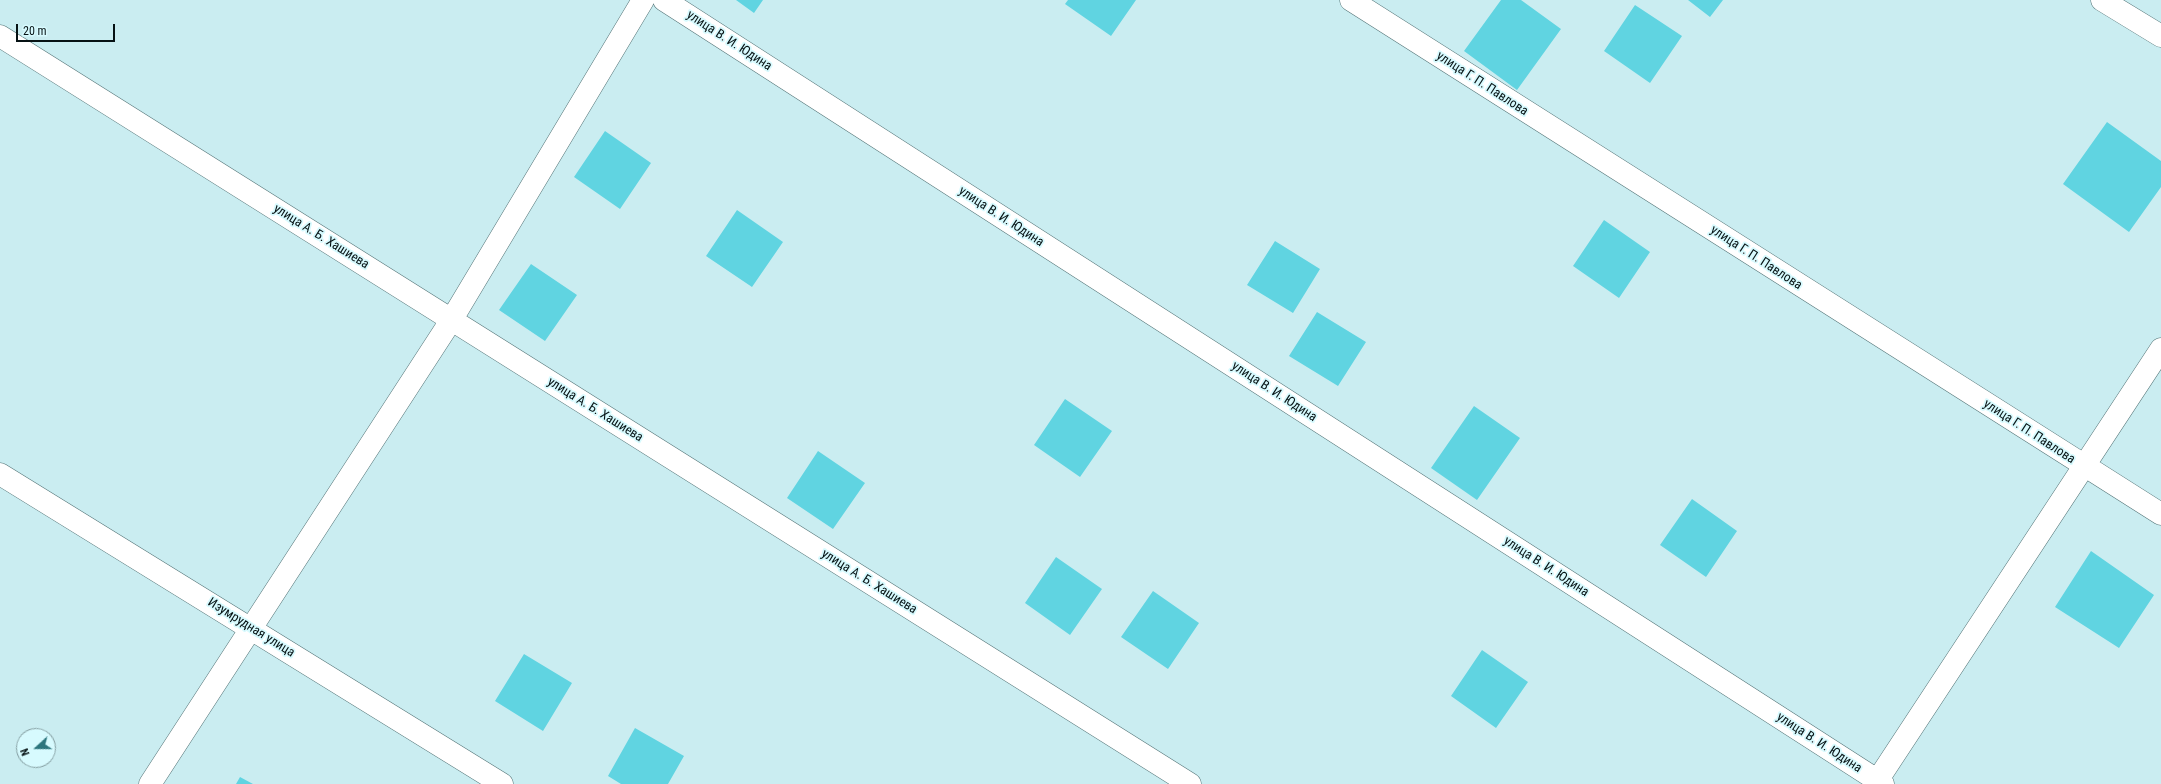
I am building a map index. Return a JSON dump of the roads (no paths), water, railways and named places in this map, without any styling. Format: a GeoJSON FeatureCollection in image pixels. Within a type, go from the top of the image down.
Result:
{"type":"FeatureCollection","features":[{"type":"Feature","properties":{"kind":"street"},"geometry":{"type":"LineString","coordinates":[[150,784],[452,319],[643,0]]}},
{"type":"Feature","properties":{"kind":"street","name":"улица В. И. Юдина"},"geometry":{"type":"LineString","coordinates":[[664,0],[1879,783]]}},
{"type":"Feature","properties":{"kind":"street","name":"улица Г. П. Павлова"},"geometry":{"type":"LineString","coordinates":[[1351,0],[2083,467],[2161,514]]}},
{"type":"Feature","properties":{"kind":"street"},"geometry":{"type":"LineString","coordinates":[[2102,0],[2161,36]]}},
{"type":"Feature","properties":{"kind":"street","name":"улица А. Б. Хашиева"},"geometry":{"type":"LineString","coordinates":[[0,36],[1190,784]]}},
{"type":"Feature","properties":{"kind":"street"},"geometry":{"type":"LineString","coordinates":[[1879,783],[2161,349]]}},
{"type":"Feature","properties":{"kind":"street","name":"Изумрудная улица"},"geometry":{"type":"LineString","coordinates":[[0,474],[502,784]]}}]}
